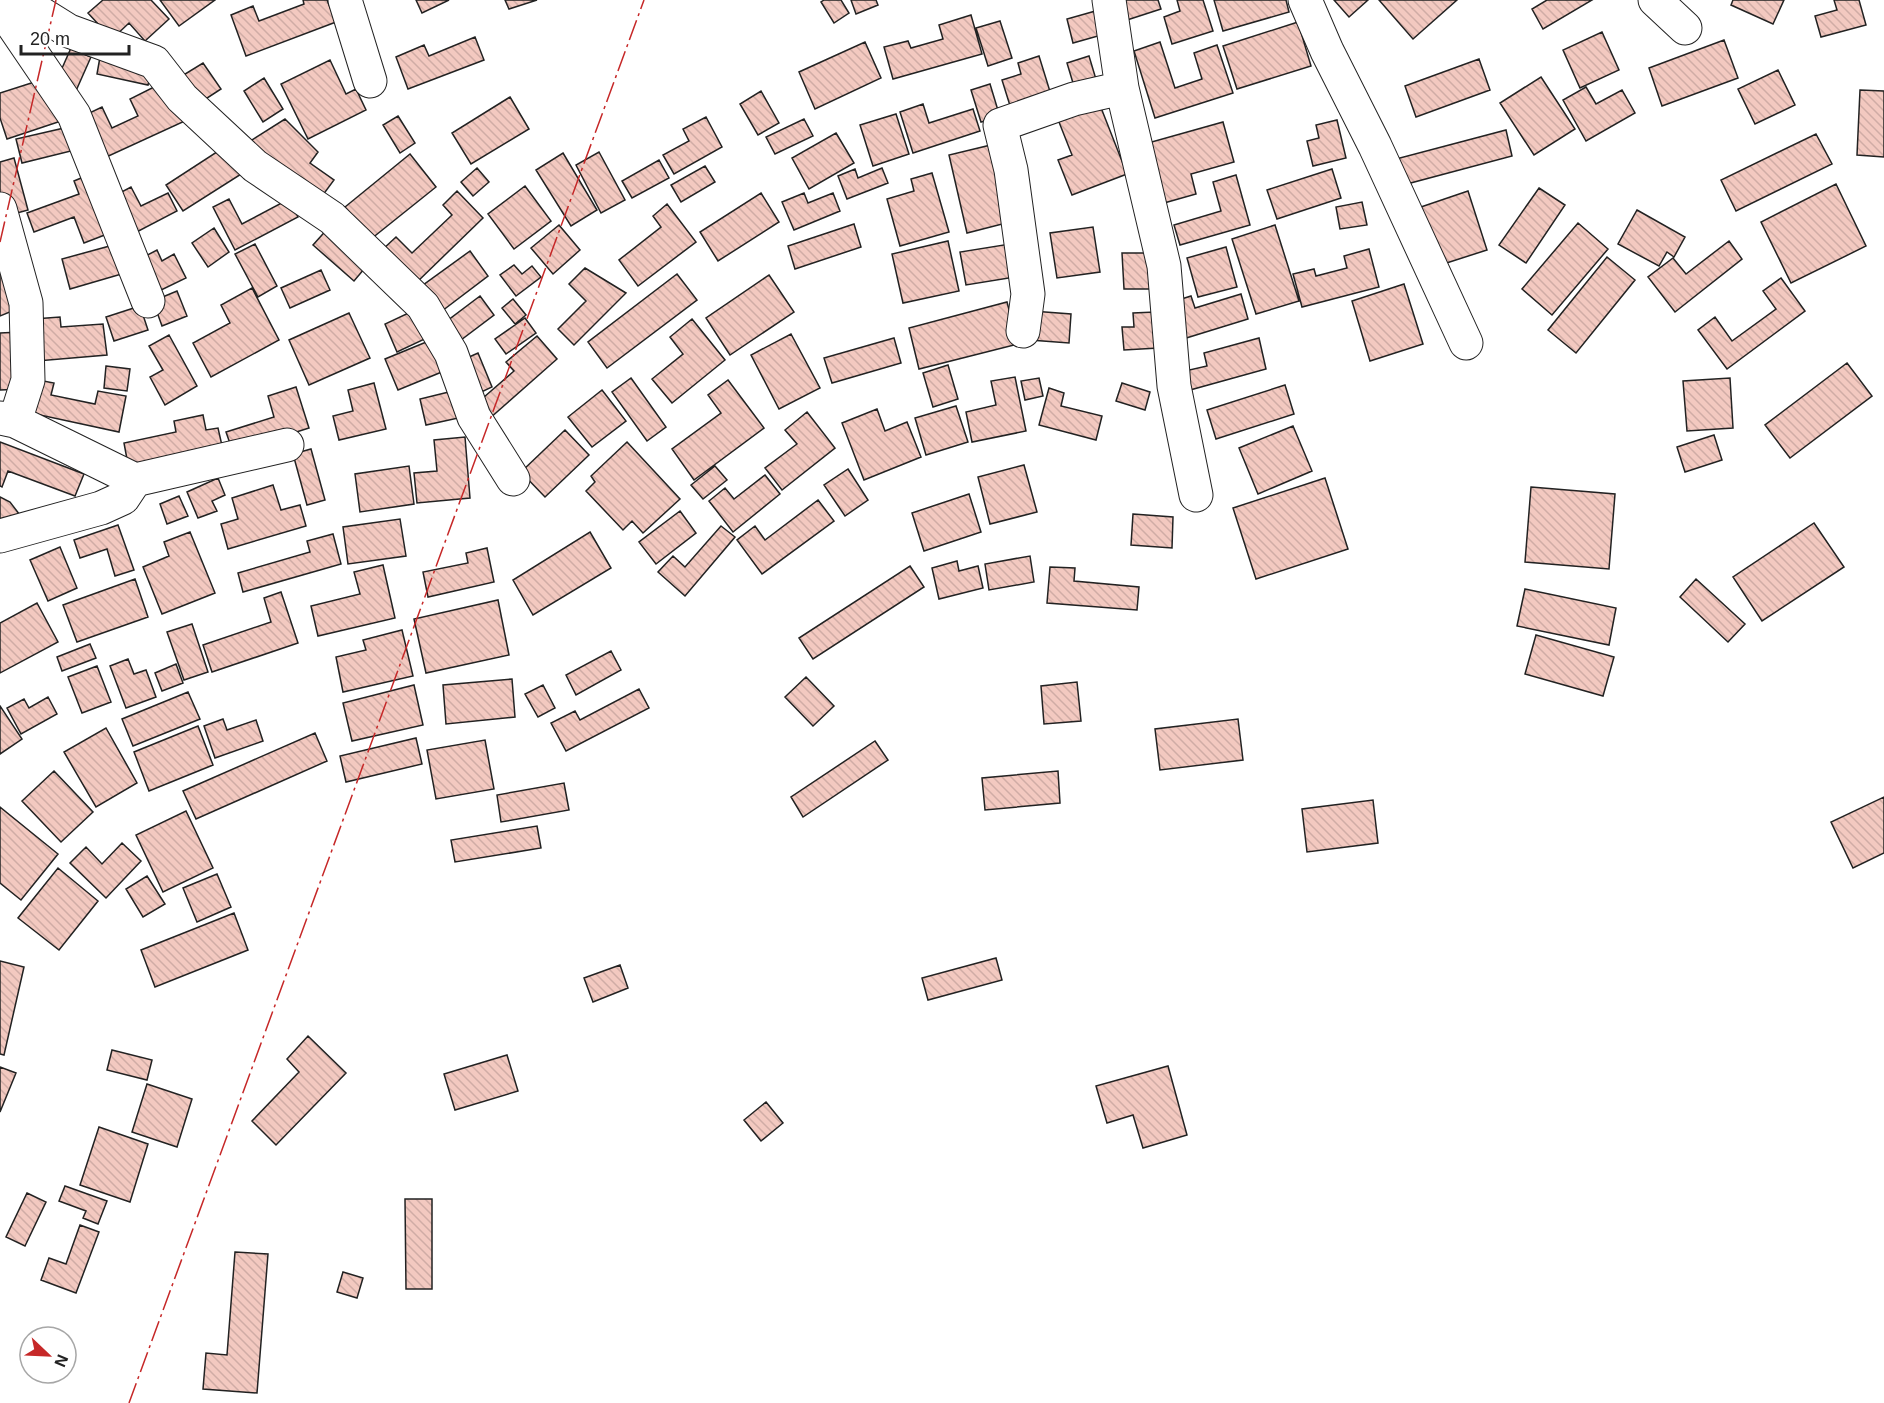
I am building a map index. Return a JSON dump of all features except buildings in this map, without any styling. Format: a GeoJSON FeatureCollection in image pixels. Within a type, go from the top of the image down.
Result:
{"type":"FeatureCollection","features":[{"type":"Feature","properties":{"kind":"street"},"geometry":{"type":"LineString","coordinates":[[19,0],[69,31],[154,62],[182,98],[255,165],[332,218],[423,306],[451,354],[474,417],[513,479]]}},
{"type":"Feature","properties":{"kind":"street"},"geometry":{"type":"LineString","coordinates":[[345,0],[370,81]]}},
{"type":"Feature","properties":{"kind":"street"},"geometry":{"type":"LineString","coordinates":[[1109,0],[1122,88],[1164,266],[1174,386],[1196,495]]}},
{"type":"Feature","properties":{"kind":"street"},"geometry":{"type":"LineString","coordinates":[[1305,0],[1466,343]]}},
{"type":"Feature","properties":{"kind":"street"},"geometry":{"type":"LineString","coordinates":[[1655,0],[1685,28]]}},
{"type":"Feature","properties":{"kind":"street"},"geometry":{"type":"LineString","coordinates":[[0,6],[74,115],[148,301]]}},
{"type":"Feature","properties":{"kind":"street"},"geometry":{"type":"LineString","coordinates":[[1023,331],[1028,294],[1011,170],[1000,125],[1074,99],[1122,88]]}},
{"type":"Feature","properties":{"kind":"street"},"geometry":{"type":"LineString","coordinates":[[0,209],[26,303],[28,380],[7,419],[135,480],[287,445]]}},
{"type":"Feature","properties":{"kind":"street"},"geometry":{"type":"LineString","coordinates":[[0,536],[101,508],[123,498],[135,480]]}},
{"type":"Feature","properties":{"kind":"power"},"geometry":{"type":"LineString","coordinates":[[0,242],[56,0]]}},
{"type":"Feature","properties":{"kind":"power"},"geometry":{"type":"LineString","coordinates":[[129,1403],[644,0]]}}]}
